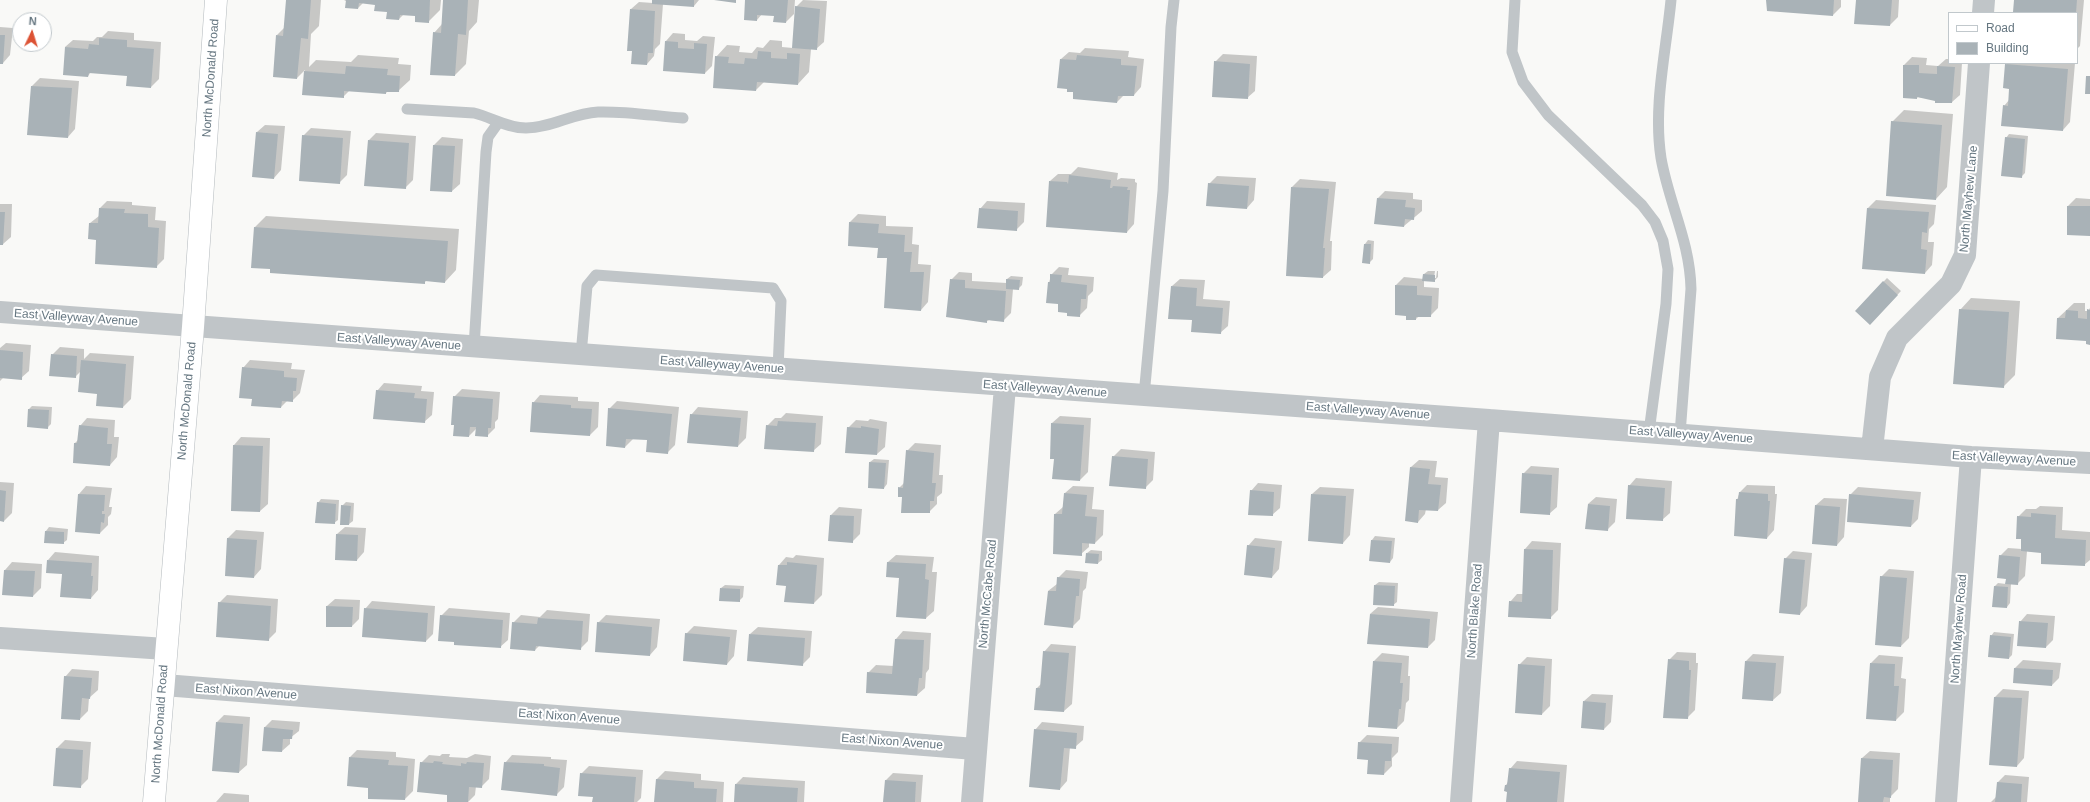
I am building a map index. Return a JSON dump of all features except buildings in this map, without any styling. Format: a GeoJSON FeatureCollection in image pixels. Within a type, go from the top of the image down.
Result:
{"type":"FeatureCollection","features":[{"type":"Feature","properties":{"kind":"street","name":"North McDonald Road"},"geometry":{"type":"LineString","coordinates":[[154,802],[193,327],[216,0]]}},
{"type":"Feature","properties":{"kind":"street"},"geometry":{"type":"LineString","coordinates":[[1983,12],[1984,0]]}},
{"type":"Feature","properties":{"kind":"street","name":"North Mayhew Lane"},"geometry":{"type":"LineString","coordinates":[[1872,449],[1880,377],[1897,338],[1951,284],[1966,255],[1979,64]]}},
{"type":"Feature","properties":{"kind":"street","name":"East Valleyway Avenue"},"geometry":{"type":"LineString","coordinates":[[0,312],[1680,434],[1971,457],[2090,463]]}},
{"type":"Feature","properties":{"kind":"street","name":"North McCabe Road"},"geometry":{"type":"LineString","coordinates":[[972,802],[975,749],[1005,386]]}},
{"type":"Feature","properties":{"kind":"street","name":"North Blake Road"},"geometry":{"type":"LineString","coordinates":[[1461,802],[1489,420]]}},
{"type":"Feature","properties":{"kind":"street","name":"North Mayhew Road"},"geometry":{"type":"LineString","coordinates":[[1946,802],[1971,457]]}},
{"type":"Feature","properties":{"kind":"street"},"geometry":{"type":"LineString","coordinates":[[0,638],[166,649]]}},
{"type":"Feature","properties":{"kind":"street","name":"East Nixon Avenue"},"geometry":{"type":"LineString","coordinates":[[164,685],[975,749]]}},
{"type":"Feature","properties":{"kind":"lane"},"geometry":{"type":"LineString","coordinates":[[1144,396],[1163,191],[1170,27],[1174,0]]}},
{"type":"Feature","properties":{"kind":"lane"},"geometry":{"type":"LineString","coordinates":[[1515,0],[1512,52],[1523,82],[1548,114],[1642,205],[1655,222],[1663,241],[1668,269],[1666,304],[1649,432]]}},
{"type":"Feature","properties":{"kind":"lane"},"geometry":{"type":"LineString","coordinates":[[1672,0],[1658,120],[1662,160],[1687,249],[1690,270],[1691,289],[1680,434]]}},
{"type":"Feature","properties":{"kind":"lane"},"geometry":{"type":"LineString","coordinates":[[407,109],[474,113],[484,115],[498,123],[525,128],[559,122],[583,114],[598,112],[683,118]]}},
{"type":"Feature","properties":{"kind":"lane"},"geometry":{"type":"LineString","coordinates":[[474,347],[486,152],[488,137],[498,123]]}},
{"type":"Feature","properties":{"kind":"lane"},"geometry":{"type":"LineString","coordinates":[[581,355],[587,286],[596,275],[773,288],[781,301],[778,369]]}}]}
